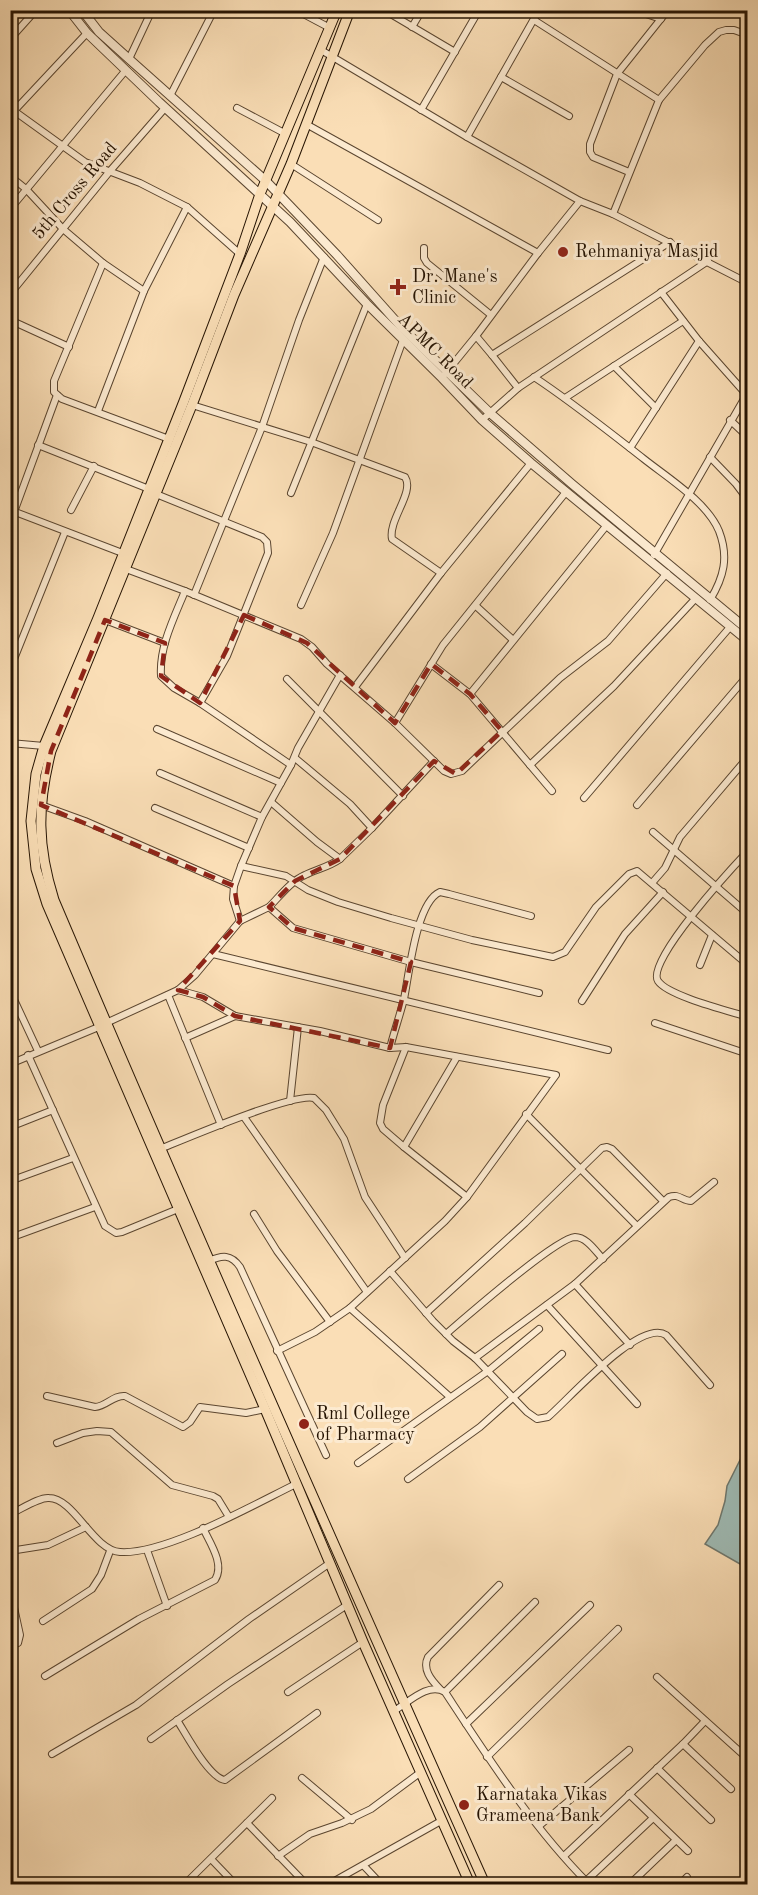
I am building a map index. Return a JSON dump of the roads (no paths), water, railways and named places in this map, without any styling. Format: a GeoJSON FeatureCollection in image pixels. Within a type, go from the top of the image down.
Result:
{"type":"FeatureCollection","features":[{"type":"Feature","properties":{"kind":"main road"},"geometry":{"type":"LineString","coordinates":[[153,491],[169,439],[240,254],[260,194],[338,10]]}},
{"type":"Feature","properties":{"kind":"main road"},"geometry":{"type":"LineString","coordinates":[[350,10],[291,164],[234,295],[192,405],[44,746],[32,802],[31,837],[36,869],[46,904],[104,1024],[160,1149],[485,1884]]}},
{"type":"Feature","properties":{"kind":"main road"},"geometry":{"type":"LineString","coordinates":[[127,555],[126,569],[51,751],[43,782],[40,822],[43,862],[48,883],[178,1209],[363,1642],[470,1884]]}},
{"type":"Feature","properties":{"kind":"street"},"geometry":{"type":"LineString","coordinates":[[10,39],[36,10]]}},
{"type":"Feature","properties":{"kind":"street","name":"APMC Road"},"geometry":{"type":"LineString","coordinates":[[69,10],[87,33],[165,108],[273,206],[403,340],[490,412],[653,557],[667,573],[747,641]]}},
{"type":"Feature","properties":{"kind":"street","name":"APMC Road"},"geometry":{"type":"LineString","coordinates":[[82,10],[99,32],[266,181],[445,374],[482,420],[607,525],[747,628]]}},
{"type":"Feature","properties":{"kind":"street"},"geometry":{"type":"LineString","coordinates":[[129,59],[152,10]]}},
{"type":"Feature","properties":{"kind":"street"},"geometry":{"type":"LineString","coordinates":[[170,96],[214,10]]}},
{"type":"Feature","properties":{"kind":"street"},"geometry":{"type":"LineString","coordinates":[[296,10],[330,28]]}},
{"type":"Feature","properties":{"kind":"street"},"geometry":{"type":"LineString","coordinates":[[384,10],[455,52]]}},
{"type":"Feature","properties":{"kind":"street"},"geometry":{"type":"LineString","coordinates":[[412,27],[422,10]]}},
{"type":"Feature","properties":{"kind":"street"},"geometry":{"type":"LineString","coordinates":[[421,110],[479,10]]}},
{"type":"Feature","properties":{"kind":"street"},"geometry":{"type":"LineString","coordinates":[[467,137],[539,10]]}},
{"type":"Feature","properties":{"kind":"street"},"geometry":{"type":"LineString","coordinates":[[634,10],[661,19]]}},
{"type":"Feature","properties":{"kind":"street"},"geometry":{"type":"LineString","coordinates":[[629,172],[597,159],[589,149],[617,74],[668,10]]}},
{"type":"Feature","properties":{"kind":"street"},"geometry":{"type":"LineString","coordinates":[[534,20],[659,100]]}},
{"type":"Feature","properties":{"kind":"street"},"geometry":{"type":"LineString","coordinates":[[613,214],[659,100],[705,45],[719,32],[734,30],[747,35]]}},
{"type":"Feature","properties":{"kind":"street"},"geometry":{"type":"LineString","coordinates":[[87,33],[12,110],[85,162],[140,183],[187,207],[240,254]]}},
{"type":"Feature","properties":{"kind":"street"},"geometry":{"type":"LineString","coordinates":[[321,50],[580,201],[613,214],[670,242],[747,284]]}},
{"type":"Feature","properties":{"kind":"street"},"geometry":{"type":"LineString","coordinates":[[10,209],[126,69]]}},
{"type":"Feature","properties":{"kind":"street"},"geometry":{"type":"LineString","coordinates":[[501,77],[569,116]]}},
{"type":"Feature","properties":{"kind":"street","name":"5th Cross Road"},"geometry":{"type":"LineString","coordinates":[[10,294],[110,171],[165,108]]}},
{"type":"Feature","properties":{"kind":"street"},"geometry":{"type":"LineString","coordinates":[[237,108],[286,134]]}},
{"type":"Feature","properties":{"kind":"street"},"geometry":{"type":"LineString","coordinates":[[306,124],[538,253]]}},
{"type":"Feature","properties":{"kind":"street"},"geometry":{"type":"LineString","coordinates":[[291,164],[378,220]]}},
{"type":"Feature","properties":{"kind":"street"},"geometry":{"type":"LineString","coordinates":[[10,176],[26,189],[63,229],[103,263],[144,291]]}},
{"type":"Feature","properties":{"kind":"street"},"geometry":{"type":"LineString","coordinates":[[445,374],[580,201]]}},
{"type":"Feature","properties":{"kind":"street"},"geometry":{"type":"LineString","coordinates":[[98,411],[144,291],[187,207]]}},
{"type":"Feature","properties":{"kind":"street"},"geometry":{"type":"LineString","coordinates":[[492,356],[670,242]]}},
{"type":"Feature","properties":{"kind":"street"},"geometry":{"type":"LineString","coordinates":[[424,248],[424,258],[427,263],[491,315]]}},
{"type":"Feature","properties":{"kind":"street"},"geometry":{"type":"LineString","coordinates":[[194,595],[262,427],[299,320],[324,257]]}},
{"type":"Feature","properties":{"kind":"street"},"geometry":{"type":"LineString","coordinates":[[482,420],[518,388],[708,261]]}},
{"type":"Feature","properties":{"kind":"street"},"geometry":{"type":"LineString","coordinates":[[103,263],[54,381],[53,389],[62,399],[169,439]]}},
{"type":"Feature","properties":{"kind":"street"},"geometry":{"type":"LineString","coordinates":[[653,557],[747,393],[699,341],[661,292]]}},
{"type":"Feature","properties":{"kind":"street"},"geometry":{"type":"LineString","coordinates":[[291,493],[367,304]]}},
{"type":"Feature","properties":{"kind":"street"},"geometry":{"type":"LineString","coordinates":[[10,320],[69,347]]}},
{"type":"Feature","properties":{"kind":"street"},"geometry":{"type":"LineString","coordinates":[[565,398],[683,321]]}},
{"type":"Feature","properties":{"kind":"street"},"geometry":{"type":"LineString","coordinates":[[476,336],[518,388]]}},
{"type":"Feature","properties":{"kind":"street"},"geometry":{"type":"LineString","coordinates":[[301,605],[333,533],[403,340]]}},
{"type":"Feature","properties":{"kind":"street"},"geometry":{"type":"LineString","coordinates":[[630,448],[699,341]]}},
{"type":"Feature","properties":{"kind":"street"},"geometry":{"type":"LineString","coordinates":[[614,366],[656,408]]}},
{"type":"Feature","properties":{"kind":"street"},"geometry":{"type":"LineString","coordinates":[[534,377],[565,398],[689,495],[713,521],[724,554],[724,572],[710,600]]}},
{"type":"Feature","properties":{"kind":"street"},"geometry":{"type":"LineString","coordinates":[[10,523],[12,511],[57,395]]}},
{"type":"Feature","properties":{"kind":"street"},"geometry":{"type":"LineString","coordinates":[[192,405],[311,442],[407,479],[408,486],[391,529],[392,539],[441,573]]}},
{"type":"Feature","properties":{"kind":"street"},"geometry":{"type":"LineString","coordinates":[[730,420],[747,437]]}},
{"type":"Feature","properties":{"kind":"street"},"geometry":{"type":"LineString","coordinates":[[38,444],[266,539],[269,547],[244,615],[227,656],[200,703]]}},
{"type":"Feature","properties":{"kind":"street"},"geometry":{"type":"LineString","coordinates":[[710,457],[736,484],[747,500]]}},
{"type":"Feature","properties":{"kind":"street"},"geometry":{"type":"LineString","coordinates":[[355,687],[441,573],[531,463]]}},
{"type":"Feature","properties":{"kind":"street"},"geometry":{"type":"LineString","coordinates":[[71,510],[94,466]]}},
{"type":"Feature","properties":{"kind":"street"},"geometry":{"type":"LineString","coordinates":[[395,723],[443,645],[566,492]]}},
{"type":"Feature","properties":{"kind":"street"},"geometry":{"type":"LineString","coordinates":[[12,511],[127,555]]}},
{"type":"Feature","properties":{"kind":"street"},"geometry":{"type":"LineString","coordinates":[[470,694],[512,639],[607,525]]}},
{"type":"Feature","properties":{"kind":"street"},"geometry":{"type":"LineString","coordinates":[[10,669],[65,532]]}},
{"type":"Feature","properties":{"kind":"street"},"geometry":{"type":"LineString","coordinates":[[126,569],[301,639],[395,723],[444,771],[451,774],[462,771],[560,678],[608,641],[667,573]]}},
{"type":"Feature","properties":{"kind":"street"},"geometry":{"type":"LineString","coordinates":[[185,591],[165,643],[161,661],[161,676],[174,688],[291,765]]}},
{"type":"Feature","properties":{"kind":"street"},"geometry":{"type":"LineString","coordinates":[[530,765],[614,686],[696,598]]}},
{"type":"Feature","properties":{"kind":"street"},"geometry":{"type":"LineString","coordinates":[[476,606],[512,639]]}},
{"type":"Feature","properties":{"kind":"street"},"geometry":{"type":"LineString","coordinates":[[105,620],[165,643]]}},
{"type":"Feature","properties":{"kind":"street"},"geometry":{"type":"LineString","coordinates":[[584,798],[730,627]]}},
{"type":"Feature","properties":{"kind":"street"},"geometry":{"type":"LineString","coordinates":[[430,664],[470,694],[552,791]]}},
{"type":"Feature","properties":{"kind":"street"},"geometry":{"type":"LineString","coordinates":[[240,921],[233,899],[234,886],[241,866],[262,817],[340,675]]}},
{"type":"Feature","properties":{"kind":"street"},"geometry":{"type":"LineString","coordinates":[[637,805],[747,675]]}},
{"type":"Feature","properties":{"kind":"street"},"geometry":{"type":"LineString","coordinates":[[287,679],[403,796]]}},
{"type":"Feature","properties":{"kind":"street"},"geometry":{"type":"LineString","coordinates":[[157,729],[281,783]]}},
{"type":"Feature","properties":{"kind":"street"},"geometry":{"type":"LineString","coordinates":[[10,742],[44,746]]}},
{"type":"Feature","properties":{"kind":"street"},"geometry":{"type":"LineString","coordinates":[[652,883],[665,868],[680,837],[747,757]]}},
{"type":"Feature","properties":{"kind":"street"},"geometry":{"type":"LineString","coordinates":[[295,758],[350,804],[372,828]]}},
{"type":"Feature","properties":{"kind":"street"},"geometry":{"type":"LineString","coordinates":[[10,1064],[178,990],[195,975],[240,921],[269,907],[295,881],[330,866],[340,859],[403,796],[434,761]]}},
{"type":"Feature","properties":{"kind":"street"},"geometry":{"type":"LineString","coordinates":[[160,773],[262,817]]}},
{"type":"Feature","properties":{"kind":"street"},"geometry":{"type":"LineString","coordinates":[[271,802],[340,859]]}},
{"type":"Feature","properties":{"kind":"street"},"geometry":{"type":"LineString","coordinates":[[41,805],[85,821],[234,886]]}},
{"type":"Feature","properties":{"kind":"street"},"geometry":{"type":"LineString","coordinates":[[155,808],[249,848]]}},
{"type":"Feature","properties":{"kind":"street"},"geometry":{"type":"LineString","coordinates":[[653,832],[747,914]]}},
{"type":"Feature","properties":{"kind":"street"},"geometry":{"type":"LineString","coordinates":[[747,851],[691,916],[662,957],[656,970],[658,982],[691,999],[747,1017]]}},
{"type":"Feature","properties":{"kind":"street"},"geometry":{"type":"LineString","coordinates":[[241,866],[286,876],[299,886],[338,902],[472,940],[557,957],[565,952],[590,913],[629,874],[637,872],[747,965]]}},
{"type":"Feature","properties":{"kind":"street"},"geometry":{"type":"LineString","coordinates":[[390,1048],[403,1001],[419,925],[428,903],[435,894],[440,892],[531,916]]}},
{"type":"Feature","properties":{"kind":"street"},"geometry":{"type":"LineString","coordinates":[[582,1001],[625,934],[663,892]]}},
{"type":"Feature","properties":{"kind":"street"},"geometry":{"type":"LineString","coordinates":[[269,907],[293,928],[411,962],[539,993]]}},
{"type":"Feature","properties":{"kind":"street"},"geometry":{"type":"LineString","coordinates":[[700,965],[712,935]]}},
{"type":"Feature","properties":{"kind":"street"},"geometry":{"type":"LineString","coordinates":[[213,954],[608,1050]]}},
{"type":"Feature","properties":{"kind":"street"},"geometry":{"type":"LineString","coordinates":[[178,990],[203,997],[235,1016],[298,1027],[390,1048],[406,1047],[556,1075],[467,1197],[445,1221],[350,1308],[330,1322],[277,1351]]}},
{"type":"Feature","properties":{"kind":"street"},"geometry":{"type":"LineString","coordinates":[[10,991],[38,1051]]}},
{"type":"Feature","properties":{"kind":"street"},"geometry":{"type":"LineString","coordinates":[[168,995],[221,1125]]}},
{"type":"Feature","properties":{"kind":"street"},"geometry":{"type":"LineString","coordinates":[[185,1038],[235,1016]]}},
{"type":"Feature","properties":{"kind":"street"},"geometry":{"type":"LineString","coordinates":[[654,1023],[747,1054]]}},
{"type":"Feature","properties":{"kind":"street"},"geometry":{"type":"LineString","coordinates":[[290,1101],[298,1027]]}},
{"type":"Feature","properties":{"kind":"street"},"geometry":{"type":"LineString","coordinates":[[406,1047],[380,1115],[380,1124],[404,1147],[467,1197]]}},
{"type":"Feature","properties":{"kind":"street"},"geometry":{"type":"LineString","coordinates":[[28,1055],[105,1226],[116,1233],[122,1232],[178,1209]]}},
{"type":"Feature","properties":{"kind":"street"},"geometry":{"type":"LineString","coordinates":[[404,1147],[457,1057]]}},
{"type":"Feature","properties":{"kind":"street"},"geometry":{"type":"LineString","coordinates":[[160,1149],[290,1101],[309,1096],[314,1098],[326,1110],[350,1152],[365,1197],[405,1258]]}},
{"type":"Feature","properties":{"kind":"street"},"geometry":{"type":"LineString","coordinates":[[10,1127],[53,1110]]}},
{"type":"Feature","properties":{"kind":"street"},"geometry":{"type":"LineString","coordinates":[[526,1114],[637,1226]]}},
{"type":"Feature","properties":{"kind":"street"},"geometry":{"type":"LineString","coordinates":[[244,1117],[367,1292]]}},
{"type":"Feature","properties":{"kind":"street"},"geometry":{"type":"LineString","coordinates":[[426,1313],[525,1223],[602,1148],[607,1147],[619,1156],[663,1201]]}},
{"type":"Feature","properties":{"kind":"street"},"geometry":{"type":"LineString","coordinates":[[10,1181],[73,1158]]}},
{"type":"Feature","properties":{"kind":"street"},"geometry":{"type":"LineString","coordinates":[[475,1358],[575,1284],[663,1201],[674,1195],[691,1201],[714,1182]]}},
{"type":"Feature","properties":{"kind":"street"},"geometry":{"type":"LineString","coordinates":[[10,1238],[95,1207]]}},
{"type":"Feature","properties":{"kind":"street"},"geometry":{"type":"LineString","coordinates":[[254,1214],[277,1251],[330,1322]]}},
{"type":"Feature","properties":{"kind":"street"},"geometry":{"type":"LineString","coordinates":[[446,1334],[526,1268],[572,1237],[584,1240],[603,1259]]}},
{"type":"Feature","properties":{"kind":"street"},"geometry":{"type":"LineString","coordinates":[[209,1261],[221,1256],[232,1258],[237,1263],[326,1455]]}},
{"type":"Feature","properties":{"kind":"street"},"geometry":{"type":"LineString","coordinates":[[390,1271],[446,1334],[475,1358],[532,1417],[543,1419],[554,1412],[602,1366],[630,1345],[653,1332],[662,1333],[710,1384]]}},
{"type":"Feature","properties":{"kind":"street"},"geometry":{"type":"LineString","coordinates":[[575,1284],[630,1345]]}},
{"type":"Feature","properties":{"kind":"street"},"geometry":{"type":"LineString","coordinates":[[547,1305],[638,1404]]}},
{"type":"Feature","properties":{"kind":"street"},"geometry":{"type":"LineString","coordinates":[[350,1308],[450,1397]]}},
{"type":"Feature","properties":{"kind":"street"},"geometry":{"type":"LineString","coordinates":[[358,1463],[488,1371],[538,1329]]}},
{"type":"Feature","properties":{"kind":"street"},"geometry":{"type":"LineString","coordinates":[[408,1479],[471,1434],[562,1354]]}},
{"type":"Feature","properties":{"kind":"street"},"geometry":{"type":"LineString","coordinates":[[47,1396],[95,1407],[119,1396],[125,1396],[183,1427],[190,1422],[200,1407],[246,1413],[265,1409]]}},
{"type":"Feature","properties":{"kind":"street"},"geometry":{"type":"LineString","coordinates":[[57,1443],[83,1433],[111,1432],[172,1485],[218,1499],[228,1516]]}},
{"type":"Feature","properties":{"kind":"street"},"geometry":{"type":"LineString","coordinates":[[10,1514],[48,1498],[72,1511],[110,1551],[147,1550],[203,1528],[296,1484]]}},
{"type":"Feature","properties":{"kind":"street"},"geometry":{"type":"LineString","coordinates":[[10,1551],[48,1545],[86,1527]]}},
{"type":"Feature","properties":{"kind":"street"},"geometry":{"type":"LineString","coordinates":[[45,1676],[111,1636],[215,1580],[219,1575],[217,1560],[203,1528]]}},
{"type":"Feature","properties":{"kind":"street"},"geometry":{"type":"LineString","coordinates":[[147,1550],[167,1606]]}},
{"type":"Feature","properties":{"kind":"street"},"geometry":{"type":"LineString","coordinates":[[43,1621],[92,1589],[101,1575],[110,1551]]}},
{"type":"Feature","properties":{"kind":"street"},"geometry":{"type":"LineString","coordinates":[[52,1754],[135,1706],[249,1619],[330,1563]]}},
{"type":"Feature","properties":{"kind":"street"},"geometry":{"type":"LineString","coordinates":[[499,1585],[428,1657],[426,1668],[429,1677],[442,1691],[487,1757],[539,1826],[588,1883],[653,1818]]}},
{"type":"Feature","properties":{"kind":"street"},"geometry":{"type":"LineString","coordinates":[[10,1589],[20,1635],[18,1643],[10,1647]]}},
{"type":"Feature","properties":{"kind":"street"},"geometry":{"type":"LineString","coordinates":[[394,1711],[423,1692],[442,1691],[535,1602]]}},
{"type":"Feature","properties":{"kind":"street"},"geometry":{"type":"LineString","coordinates":[[151,1739],[228,1684],[347,1605]]}},
{"type":"Feature","properties":{"kind":"street"},"geometry":{"type":"LineString","coordinates":[[466,1724],[590,1605]]}},
{"type":"Feature","properties":{"kind":"street"},"geometry":{"type":"LineString","coordinates":[[487,1757],[618,1629]]}},
{"type":"Feature","properties":{"kind":"street"},"geometry":{"type":"LineString","coordinates":[[288,1692],[363,1642]]}},
{"type":"Feature","properties":{"kind":"street"},"geometry":{"type":"LineString","coordinates":[[657,1677],[747,1759]]}},
{"type":"Feature","properties":{"kind":"street"},"geometry":{"type":"LineString","coordinates":[[177,1720],[211,1772],[225,1780],[317,1713]]}},
{"type":"Feature","properties":{"kind":"street"},"geometry":{"type":"LineString","coordinates":[[564,1856],[705,1721]]}},
{"type":"Feature","properties":{"kind":"street"},"geometry":{"type":"LineString","coordinates":[[683,1744],[731,1789]]}},
{"type":"Feature","properties":{"kind":"street"},"geometry":{"type":"LineString","coordinates":[[539,1826],[629,1750]]}},
{"type":"Feature","properties":{"kind":"street"},"geometry":{"type":"LineString","coordinates":[[657,1768],[711,1820]]}},
{"type":"Feature","properties":{"kind":"street"},"geometry":{"type":"LineString","coordinates":[[279,1856],[310,1834],[351,1820],[388,1798],[421,1772]]}},
{"type":"Feature","properties":{"kind":"street"},"geometry":{"type":"LineString","coordinates":[[302,1778],[351,1820]]}},
{"type":"Feature","properties":{"kind":"street"},"geometry":{"type":"LineString","coordinates":[[629,1794],[688,1851]]}},
{"type":"Feature","properties":{"kind":"street"},"geometry":{"type":"LineString","coordinates":[[185,1884],[272,1798]]}},
{"type":"Feature","properties":{"kind":"street"},"geometry":{"type":"LineString","coordinates":[[329,1884],[441,1821]]}},
{"type":"Feature","properties":{"kind":"street"},"geometry":{"type":"LineString","coordinates":[[247,1823],[306,1884]]}},
{"type":"Feature","properties":{"kind":"street"},"geometry":{"type":"LineString","coordinates":[[630,1884],[676,1840]]}},
{"type":"Feature","properties":{"kind":"street"},"geometry":{"type":"LineString","coordinates":[[211,1859],[235,1884]]}},
{"type":"Feature","properties":{"kind":"street"},"geometry":{"type":"LineString","coordinates":[[364,1866],[381,1884]]}},
{"type":"Feature","properties":{"kind":"street"},"geometry":{"type":"LineString","coordinates":[[680,1884],[687,1877]]}},
{"type":"Feature","properties":{"kind":"water"},"geometry":{"type":"Polygon","coordinates":[[[747,1446],[748,1568],[705,1544],[718,1525],[727,1486],[747,1446]]]}},
{"type":"Feature","properties":{"kind":"place","name":"Rehmaniya Masjid"},"geometry":{"type":"Point","coordinates":[563,252]}},
{"type":"Feature","properties":{"kind":"place","name":"Dr. Mane's Clinic"},"geometry":{"type":"Point","coordinates":[398,287]}},
{"type":"Feature","properties":{"kind":"place","name":"Rml College of Pharmacy"},"geometry":{"type":"Point","coordinates":[304,1424]}},
{"type":"Feature","properties":{"kind":"place","name":"Karnataka Vikas Grameena Bank"},"geometry":{"type":"Point","coordinates":[464,1805]}}]}
